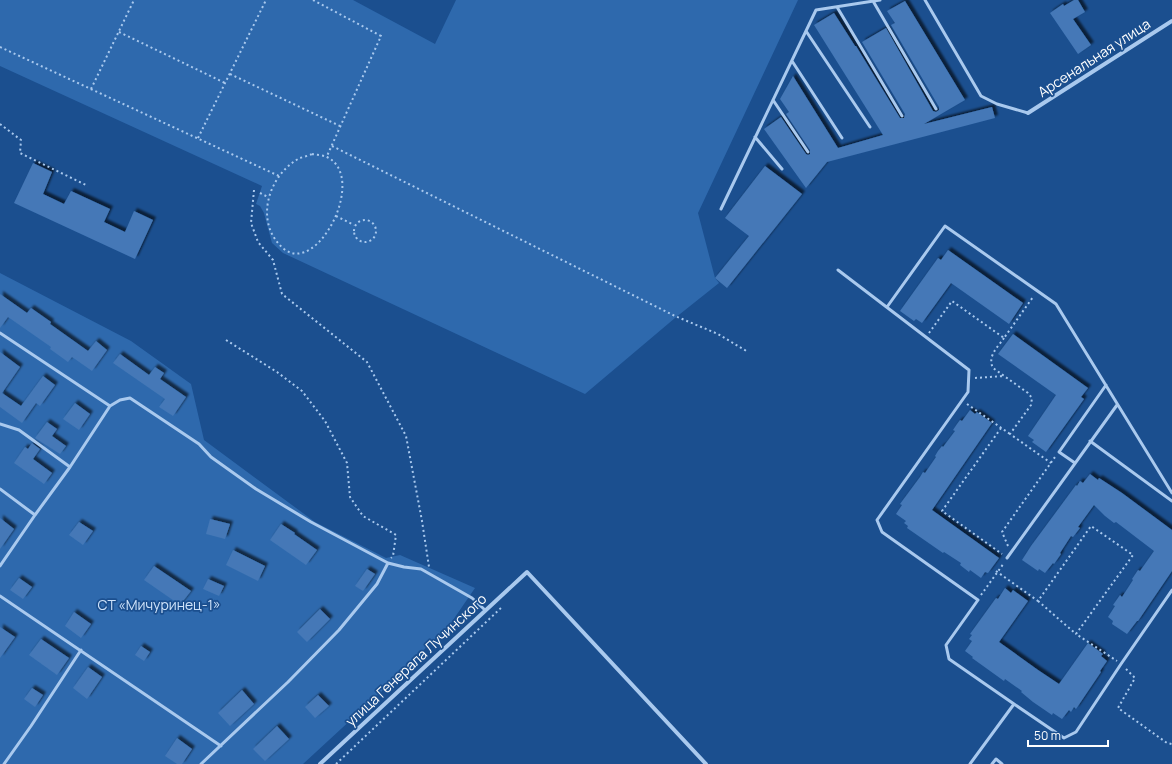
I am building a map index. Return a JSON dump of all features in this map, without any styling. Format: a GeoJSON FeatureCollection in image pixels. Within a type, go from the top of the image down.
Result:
{"type":"FeatureCollection","features":[{"type":"Feature","properties":{"kind":"street","name":"Арсенальная улица"},"geometry":{"type":"LineString","coordinates":[[1028,113],[1172,21]]}},
{"type":"Feature","properties":{"kind":"street","name":"улица Генерала Лучинского"},"geometry":{"type":"LineString","coordinates":[[320,764],[527,572],[706,764]]}},
{"type":"Feature","properties":{"kind":"lane"},"geometry":{"type":"LineString","coordinates":[[721,209],[816,10],[880,0]]}},
{"type":"Feature","properties":{"kind":"lane"},"geometry":{"type":"LineString","coordinates":[[926,0],[980,96],[997,104],[1028,113]]}},
{"type":"Feature","properties":{"kind":"lane"},"geometry":{"type":"LineString","coordinates":[[873,1],[936,109]]}},
{"type":"Feature","properties":{"kind":"lane"},"geometry":{"type":"LineString","coordinates":[[838,7],[902,116]]}},
{"type":"Feature","properties":{"kind":"lane"},"geometry":{"type":"LineString","coordinates":[[806,31],[870,127]]}},
{"type":"Feature","properties":{"kind":"lane"},"geometry":{"type":"LineString","coordinates":[[792,62],[842,138]]}},
{"type":"Feature","properties":{"kind":"lane"},"geometry":{"type":"LineString","coordinates":[[773,100],[808,152]]}},
{"type":"Feature","properties":{"kind":"lane"},"geometry":{"type":"LineString","coordinates":[[755,137],[782,169]]}},
{"type":"Feature","properties":{"kind":"lane"},"geometry":{"type":"LineString","coordinates":[[886,307],[945,226],[1056,304],[1172,493]]}},
{"type":"Feature","properties":{"kind":"lane"},"geometry":{"type":"LineString","coordinates":[[838,270],[969,370],[968,392],[877,520],[882,532],[978,600],[946,644],[949,659],[1064,738],[1076,732],[1172,590]]}},
{"type":"Feature","properties":{"kind":"lane"},"geometry":{"type":"LineString","coordinates":[[0,333],[110,406]]}},
{"type":"Feature","properties":{"kind":"lane"},"geometry":{"type":"LineString","coordinates":[[1075,463],[1059,452],[1106,385]]}},
{"type":"Feature","properties":{"kind":"lane"},"geometry":{"type":"LineString","coordinates":[[0,566],[70,467],[110,406],[120,400],[130,398],[199,444],[211,457],[256,489],[311,522],[388,563],[421,569],[472,598],[485,610]]}},
{"type":"Feature","properties":{"kind":"lane"},"geometry":{"type":"LineString","coordinates":[[1008,558],[1117,405]]}},
{"type":"Feature","properties":{"kind":"lane"},"geometry":{"type":"LineString","coordinates":[[0,424],[19,430],[70,467]]}},
{"type":"Feature","properties":{"kind":"lane"},"geometry":{"type":"LineString","coordinates":[[1090,442],[1172,501]]}},
{"type":"Feature","properties":{"kind":"lane"},"geometry":{"type":"LineString","coordinates":[[0,490],[35,516]]}},
{"type":"Feature","properties":{"kind":"lane"},"geometry":{"type":"LineString","coordinates":[[201,764],[288,682],[340,630],[377,584],[388,563]]}},
{"type":"Feature","properties":{"kind":"lane"},"geometry":{"type":"LineString","coordinates":[[0,596],[221,746]]}},
{"type":"Feature","properties":{"kind":"lane"},"geometry":{"type":"LineString","coordinates":[[4,764],[81,650]]}},
{"type":"Feature","properties":{"kind":"lane"},"geometry":{"type":"LineString","coordinates":[[970,764],[1014,704]]}},
{"type":"Feature","properties":{"kind":"lane"},"geometry":{"type":"LineString","coordinates":[[992,764],[996,759],[1002,764]]}},
{"type":"Feature","properties":{"kind":"path"},"geometry":{"type":"LineString","coordinates":[[91,89],[134,0]]}},
{"type":"Feature","properties":{"kind":"path"},"geometry":{"type":"LineString","coordinates":[[198,138],[266,0]]}},
{"type":"Feature","properties":{"kind":"path"},"geometry":{"type":"LineString","coordinates":[[313,0],[381,36],[327,156]]}},
{"type":"Feature","properties":{"kind":"path"},"geometry":{"type":"LineString","coordinates":[[118,32],[225,83]]}},
{"type":"Feature","properties":{"kind":"path"},"geometry":{"type":"LineString","coordinates":[[0,47],[279,176]]}},
{"type":"Feature","properties":{"kind":"path"},"geometry":{"type":"LineString","coordinates":[[230,74],[340,126]]}},
{"type":"Feature","properties":{"kind":"path"},"geometry":{"type":"LineString","coordinates":[[0,124],[21,140],[20,153],[88,186]]}},
{"type":"Feature","properties":{"kind":"path"},"geometry":{"type":"LineString","coordinates":[[332,146],[675,316],[718,334],[748,352]]}},
{"type":"Feature","properties":{"kind":"path"},"geometry":{"type":"LineString","coordinates":[[312,154],[327,156],[336,164],[341,173],[342,196],[336,216],[323,238],[307,252],[297,254],[287,251],[277,243],[271,233],[266,209],[268,197],[279,176],[298,158],[312,154]]}},
{"type":"Feature","properties":{"kind":"path"},"geometry":{"type":"LineString","coordinates":[[254,190],[252,223],[258,242],[272,260],[282,294],[367,362],[406,436],[430,574]]}},
{"type":"Feature","properties":{"kind":"path"},"geometry":{"type":"LineString","coordinates":[[260,193],[268,197]]}},
{"type":"Feature","properties":{"kind":"path"},"geometry":{"type":"LineString","coordinates":[[336,216],[354,225]]}},
{"type":"Feature","properties":{"kind":"path"},"geometry":{"type":"LineString","coordinates":[[366,219],[372,221],[377,233],[374,239],[368,243],[362,242],[355,237],[353,232],[354,225],[359,221],[366,219]]}},
{"type":"Feature","properties":{"kind":"path"},"geometry":{"type":"LineString","coordinates":[[1010,434],[1031,405],[1032,398],[1028,393],[994,368],[991,361],[993,354],[1037,291]]}},
{"type":"Feature","properties":{"kind":"path"},"geometry":{"type":"LineString","coordinates":[[926,337],[952,301],[1004,338]]}},
{"type":"Feature","properties":{"kind":"path"},"geometry":{"type":"LineString","coordinates":[[226,340],[277,372],[302,391],[325,421],[347,462],[350,498],[364,516],[396,535],[393,556],[388,563]]}},
{"type":"Feature","properties":{"kind":"path"},"geometry":{"type":"LineString","coordinates":[[969,379],[1005,376]]}},
{"type":"Feature","properties":{"kind":"path"},"geometry":{"type":"LineString","coordinates":[[962,400],[1051,463]]}},
{"type":"Feature","properties":{"kind":"path"},"geometry":{"type":"LineString","coordinates":[[978,600],[996,571],[1008,558],[942,511],[1001,428]]}},
{"type":"Feature","properties":{"kind":"path"},"geometry":{"type":"LineString","coordinates":[[1011,552],[1002,532],[1059,452]]}},
{"type":"Feature","properties":{"kind":"path"},"geometry":{"type":"LineString","coordinates":[[1038,601],[1091,526],[1133,555],[1076,634]]}},
{"type":"Feature","properties":{"kind":"path"},"geometry":{"type":"LineString","coordinates":[[996,571],[1038,601],[1076,634],[1121,664],[1135,678],[1118,708],[1167,743],[1172,744]]}},
{"type":"Feature","properties":{"kind":"path"},"geometry":{"type":"LineString","coordinates":[[336,764],[506,603]]}},
{"type":"Feature","properties":{"kind":"green space"},"geometry":{"type":"Polygon","coordinates":[[[0,0],[353,0],[435,44],[456,0],[798,0],[698,213],[715,278],[719,283],[585,394],[283,253],[272,243],[264,213],[260,206],[256,204],[262,186],[0,66],[0,0]]]}},
{"type":"Feature","properties":{"kind":"green space","name":"СТ «Мичуринец-1»"},"geometry":{"type":"Polygon","coordinates":[[[0,273],[131,341],[191,384],[204,440],[315,522],[386,558],[400,555],[475,588],[451,623],[380,693],[303,764],[0,764],[0,273]]]}},
{"type":"Feature","properties":{"kind":"building"},"geometry":{"type":"Polygon","coordinates":[[[1074,0],[1078,0],[1085,12],[1073,19],[1091,45],[1078,54],[1050,13],[1063,4],[1064,6],[1074,0]]]}},
{"type":"Feature","properties":{"kind":"building"},"geometry":{"type":"Polygon","coordinates":[[[905,1],[965,100],[924,124],[992,107],[995,118],[827,162],[806,188],[764,129],[781,117],[806,154],[810,154],[810,150],[786,114],[789,112],[780,99],[793,76],[838,148],[883,135],[814,25],[834,13],[900,118],[904,118],[905,114],[862,42],[886,28],[933,111],[936,112],[939,110],[939,107],[891,25],[895,23],[887,11],[905,1]]]}},
{"type":"Feature","properties":{"kind":"building"},"geometry":{"type":"Polygon","coordinates":[[[33,163],[52,172],[43,194],[64,204],[71,191],[110,209],[104,222],[125,232],[134,211],[153,220],[135,259],[14,203],[33,163]]]}},
{"type":"Feature","properties":{"kind":"building"},"geometry":{"type":"Polygon","coordinates":[[[765,166],[802,194],[727,288],[715,278],[749,236],[725,218],[765,166]]]}},
{"type":"Feature","properties":{"kind":"building"},"geometry":{"type":"Polygon","coordinates":[[[948,250],[1023,303],[1009,324],[951,283],[922,323],[916,319],[914,321],[900,311],[938,258],[941,260],[948,250]]]}},
{"type":"Feature","properties":{"kind":"building"},"geometry":{"type":"Polygon","coordinates":[[[0,294],[27,313],[31,308],[51,322],[50,324],[88,351],[96,341],[107,350],[92,371],[72,357],[68,362],[50,349],[51,347],[8,317],[0,328],[0,294]]]}},
{"type":"Feature","properties":{"kind":"building"},"geometry":{"type":"Polygon","coordinates":[[[1013,334],[1088,388],[1081,397],[1084,399],[1046,452],[1032,442],[1034,440],[1028,436],[1056,395],[998,354],[1013,334]]]}},
{"type":"Feature","properties":{"kind":"building"},"geometry":{"type":"Polygon","coordinates":[[[0,352],[20,367],[2,393],[21,406],[43,376],[55,385],[40,406],[36,403],[22,423],[0,407],[0,352]]]}},
{"type":"Feature","properties":{"kind":"building"},"geometry":{"type":"Polygon","coordinates":[[[120,354],[149,375],[155,367],[164,373],[160,379],[186,397],[173,416],[159,407],[165,399],[113,363],[120,354]]]}},
{"type":"Feature","properties":{"kind":"building"},"geometry":{"type":"Polygon","coordinates":[[[75,403],[90,414],[79,430],[63,419],[75,403]]]}},
{"type":"Feature","properties":{"kind":"building"},"geometry":{"type":"Polygon","coordinates":[[[970,410],[975,414],[977,412],[992,423],[932,510],[999,558],[988,573],[985,572],[981,578],[970,570],[969,572],[960,565],[961,563],[944,552],[943,553],[907,528],[908,526],[904,523],[906,521],[896,514],[902,505],[900,504],[923,472],[925,473],[936,457],[935,456],[938,451],[942,446],[943,447],[955,431],[953,430],[957,424],[960,420],[962,421],[970,410]]]}},
{"type":"Feature","properties":{"kind":"building"},"geometry":{"type":"Polygon","coordinates":[[[47,422],[57,429],[52,436],[66,446],[60,454],[35,438],[47,422]]]}},
{"type":"Feature","properties":{"kind":"building"},"geometry":{"type":"Polygon","coordinates":[[[32,443],[40,449],[33,459],[52,473],[44,484],[14,463],[25,447],[28,449],[32,443]]]}},
{"type":"Feature","properties":{"kind":"building"},"geometry":{"type":"Polygon","coordinates":[[[1090,474],[1122,493],[1172,530],[1172,571],[1138,621],[1127,634],[1112,624],[1113,621],[1108,617],[1115,606],[1113,605],[1120,595],[1122,597],[1138,570],[1140,571],[1154,551],[1116,522],[1114,523],[1094,505],[1078,527],[1080,528],[1073,537],[1071,536],[1054,564],[1053,563],[1045,573],[1039,569],[1038,571],[1022,560],[1076,485],[1077,486],[1080,481],[1083,483],[1090,474]]]}},
{"type":"Feature","properties":{"kind":"building"},"geometry":{"type":"Polygon","coordinates":[[[0,518],[14,529],[0,549],[0,518]]]}},
{"type":"Feature","properties":{"kind":"building"},"geometry":{"type":"Polygon","coordinates":[[[210,519],[230,524],[225,539],[206,534],[210,519]]]}},
{"type":"Feature","properties":{"kind":"building"},"geometry":{"type":"Polygon","coordinates":[[[79,522],[93,531],[83,545],[69,535],[79,522]]]}},
{"type":"Feature","properties":{"kind":"building"},"geometry":{"type":"Polygon","coordinates":[[[281,524],[317,550],[306,565],[270,540],[281,524]]]}},
{"type":"Feature","properties":{"kind":"building"},"geometry":{"type":"Polygon","coordinates":[[[233,550],[265,566],[258,581],[226,565],[233,550]]]}},
{"type":"Feature","properties":{"kind":"building"},"geometry":{"type":"Polygon","coordinates":[[[154,566],[191,591],[180,605],[144,580],[154,566]]]}},
{"type":"Feature","properties":{"kind":"building"},"geometry":{"type":"Polygon","coordinates":[[[367,569],[375,574],[363,591],[355,586],[367,569]]]}},
{"type":"Feature","properties":{"kind":"building"},"geometry":{"type":"Polygon","coordinates":[[[19,578],[32,587],[23,599],[10,590],[19,578]]]}},
{"type":"Feature","properties":{"kind":"building"},"geometry":{"type":"Polygon","coordinates":[[[208,579],[224,586],[219,596],[203,589],[208,579]]]}},
{"type":"Feature","properties":{"kind":"building"},"geometry":{"type":"Polygon","coordinates":[[[1005,588],[1011,593],[1013,590],[1028,601],[999,642],[1038,670],[1059,684],[1088,643],[1103,654],[1101,656],[1107,661],[1076,709],[1074,707],[1071,712],[1069,710],[1062,719],[1053,713],[1052,715],[1033,702],[1021,692],[1022,691],[1005,679],[1004,681],[972,658],[973,657],[965,651],[972,641],[969,639],[972,635],[970,634],[1005,588]]]}},
{"type":"Feature","properties":{"kind":"building"},"geometry":{"type":"Polygon","coordinates":[[[320,609],[330,619],[307,642],[297,632],[320,609]]]}},
{"type":"Feature","properties":{"kind":"building"},"geometry":{"type":"Polygon","coordinates":[[[74,612],[91,624],[81,638],[65,626],[74,612]]]}},
{"type":"Feature","properties":{"kind":"building"},"geometry":{"type":"Polygon","coordinates":[[[0,627],[15,637],[0,658],[0,627]]]}},
{"type":"Feature","properties":{"kind":"building"},"geometry":{"type":"Polygon","coordinates":[[[41,639],[69,658],[57,675],[29,655],[41,639]]]}},
{"type":"Feature","properties":{"kind":"building"},"geometry":{"type":"Polygon","coordinates":[[[141,646],[150,652],[144,661],[135,655],[141,646]]]}},
{"type":"Feature","properties":{"kind":"building"},"geometry":{"type":"Polygon","coordinates":[[[88,667],[102,677],[87,699],[73,688],[88,667]]]}},
{"type":"Feature","properties":{"kind":"building"},"geometry":{"type":"Polygon","coordinates":[[[32,688],[43,695],[35,707],[24,699],[32,688]]]}},
{"type":"Feature","properties":{"kind":"building"},"geometry":{"type":"Polygon","coordinates":[[[242,690],[254,704],[230,726],[218,713],[242,690]]]}},
{"type":"Feature","properties":{"kind":"building"},"geometry":{"type":"Polygon","coordinates":[[[318,695],[329,706],[315,718],[305,707],[318,695]]]}},
{"type":"Feature","properties":{"kind":"building"},"geometry":{"type":"Polygon","coordinates":[[[277,726],[289,739],[265,761],[253,749],[277,726]]]}},
{"type":"Feature","properties":{"kind":"building"},"geometry":{"type":"Polygon","coordinates":[[[177,738],[192,749],[182,764],[177,764],[165,756],[177,738]]]}}]}
